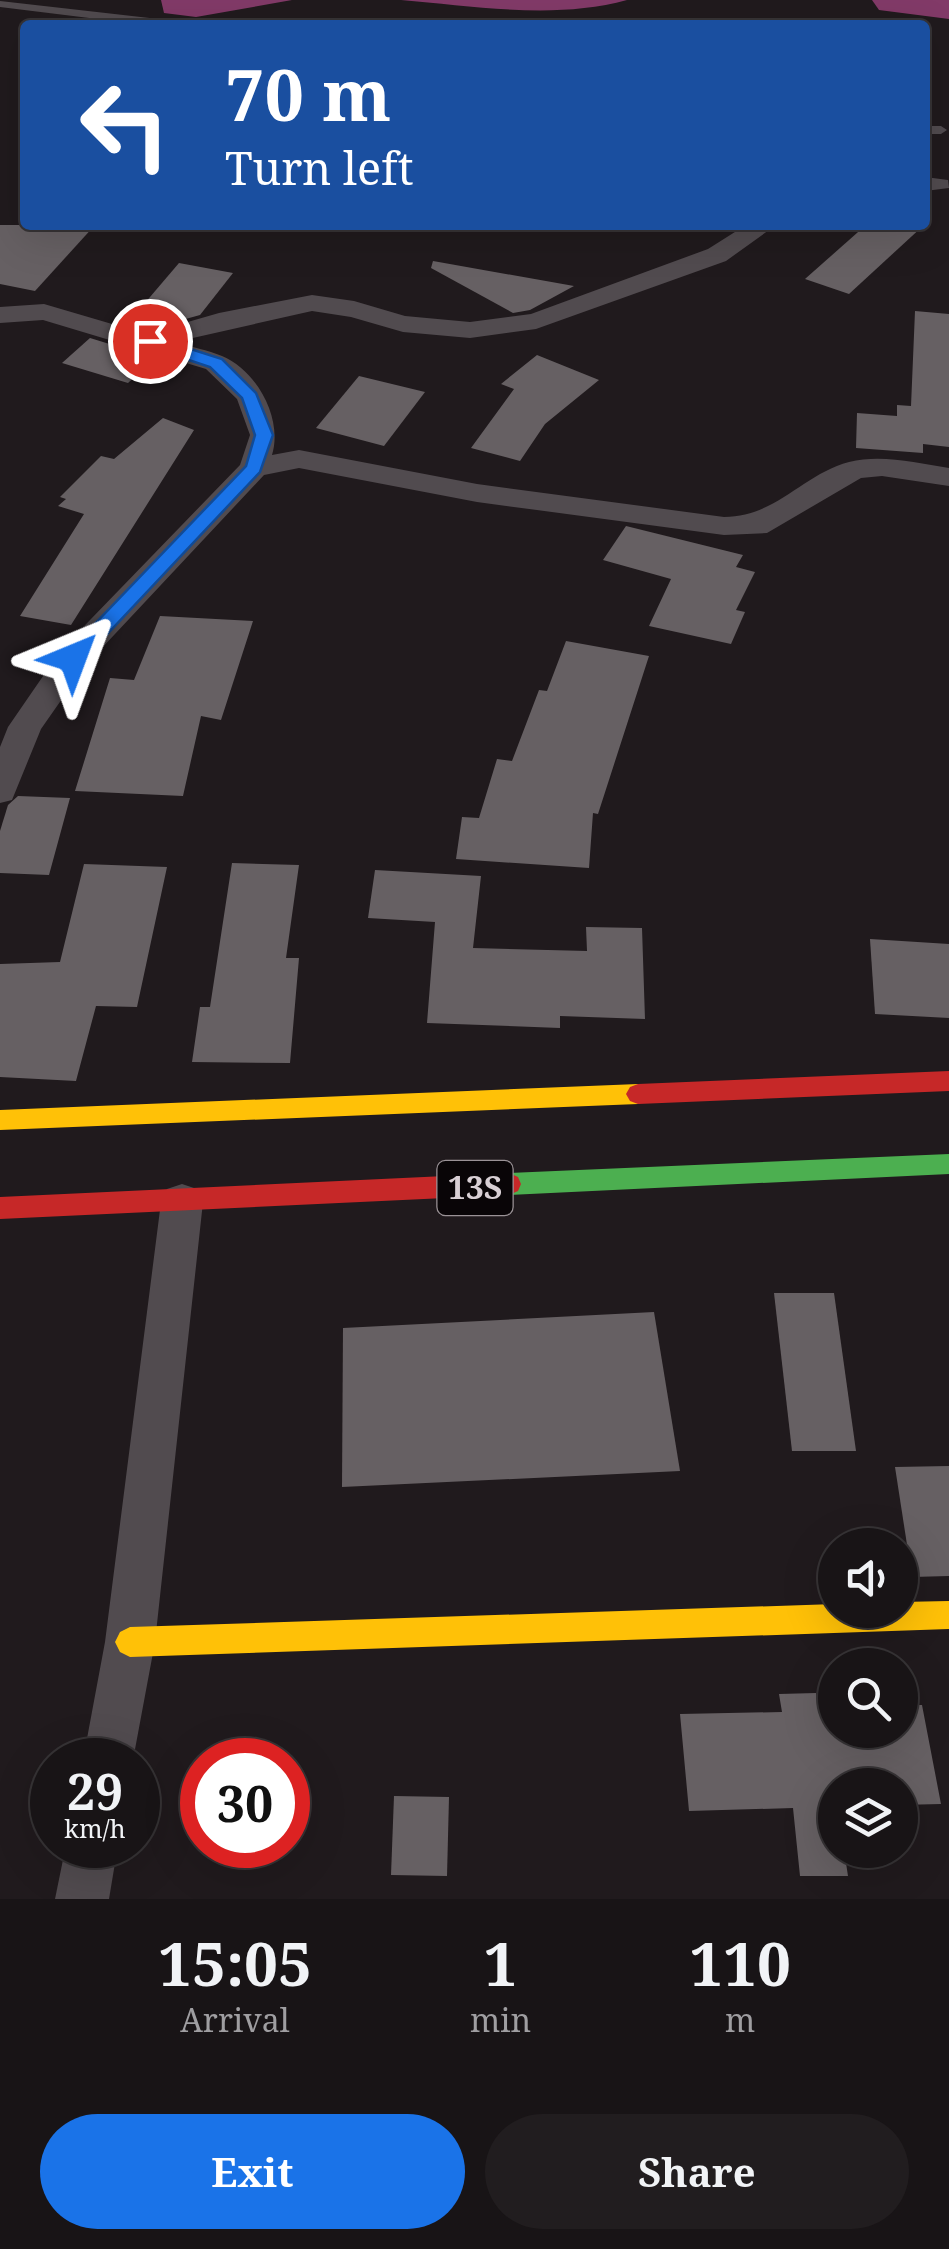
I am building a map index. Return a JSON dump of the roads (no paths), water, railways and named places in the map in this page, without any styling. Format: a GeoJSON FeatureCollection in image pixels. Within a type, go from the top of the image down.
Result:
{"type":"FeatureCollection","features":[{"type":"Feature","properties":{"kind":"main road"},"geometry":{"type":"LineString","coordinates":[[0,1120],[949,1081]]}},
{"type":"Feature","properties":{"kind":"main road","name":"13S"},"geometry":{"type":"LineString","coordinates":[[0,1208],[949,1164]]}},
{"type":"Feature","properties":{"kind":"main road"},"geometry":{"type":"LineString","coordinates":[[130,1642],[949,1615]]}},
{"type":"Feature","properties":{"kind":"street"},"geometry":{"type":"LineString","coordinates":[[150,341],[219,321],[312,303],[354,309],[403,324],[470,330],[536,321],[717,256],[756,230]]}},
{"type":"Feature","properties":{"kind":"street"},"geometry":{"type":"LineString","coordinates":[[0,315],[44,312],[216,363],[250,396],[264,435],[254,468],[73,658],[25,727],[0,790]]}},
{"type":"Feature","properties":{"kind":"street"},"geometry":{"type":"LineString","coordinates":[[254,468],[299,459],[477,492],[724,526],[756,526],[854,470],[882,467],[949,477]]}},
{"type":"Feature","properties":{"kind":"street"},"geometry":{"type":"LineString","coordinates":[[112,1738],[130,1642],[182,1202]]}},
{"type":"Feature","properties":{"kind":"street"},"geometry":{"type":"LineString","coordinates":[[82,1899],[88,1868]]}},
{"type":"Feature","properties":{"kind":"lane"},"geometry":{"type":"LineString","coordinates":[[0,4],[134,20]]}},
{"type":"Feature","properties":{"kind":"lane"},"geometry":{"type":"LineString","coordinates":[[930,130],[941,130]]}},
{"type":"Feature","properties":{"kind":"waterway"},"geometry":{"type":"LineString","coordinates":[[896,0],[949,5]]}}]}
